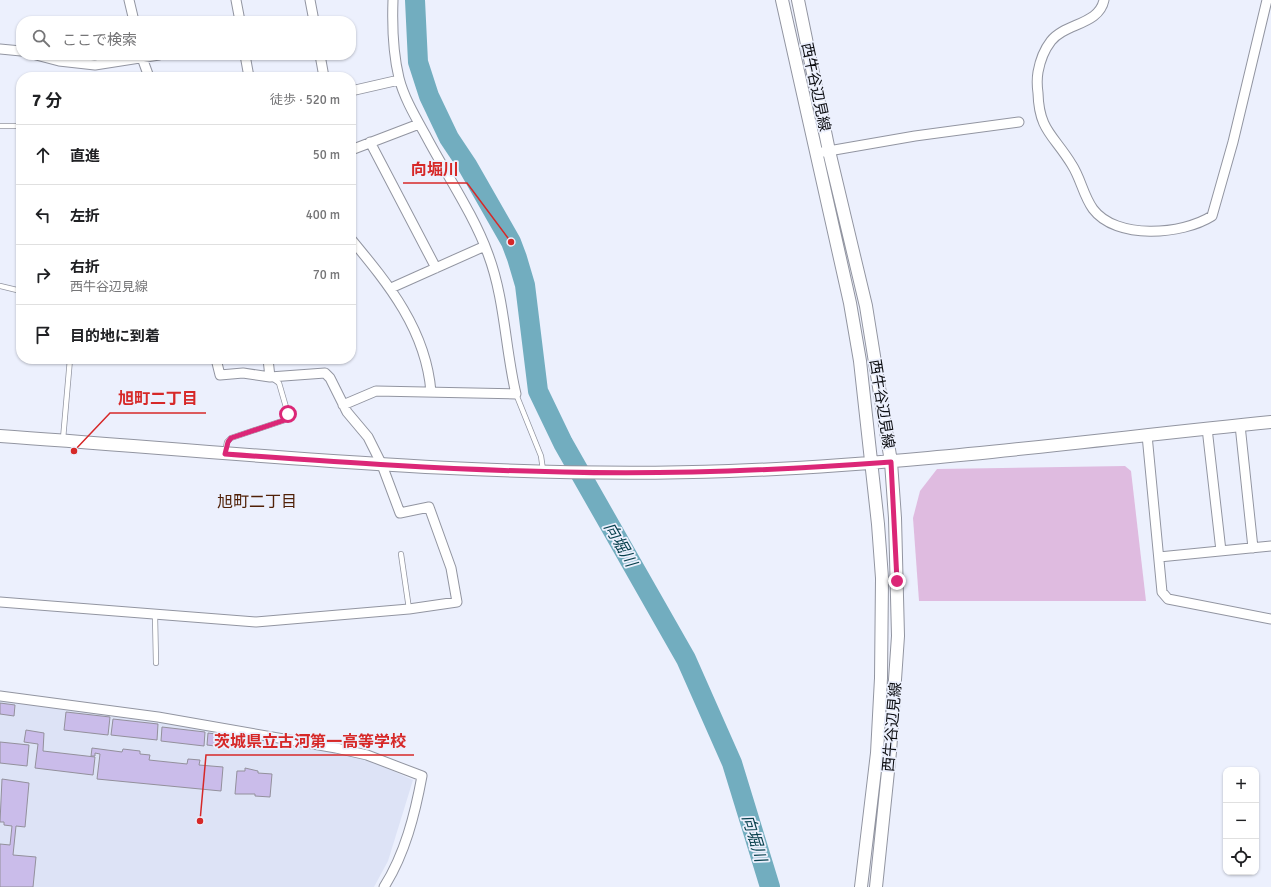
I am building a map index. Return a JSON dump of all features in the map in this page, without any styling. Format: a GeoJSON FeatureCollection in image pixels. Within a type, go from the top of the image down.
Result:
{"type":"FeatureCollection","features":[{"type":"Feature","properties":{"kind":"street"},"geometry":{"type":"LineString","coordinates":[[129,0],[133,16]]}},
{"type":"Feature","properties":{"kind":"street"},"geometry":{"type":"LineString","coordinates":[[236,0],[239,16]]}},
{"type":"Feature","properties":{"kind":"street"},"geometry":{"type":"LineString","coordinates":[[310,0],[313,16]]}},
{"type":"Feature","properties":{"kind":"street"},"geometry":{"type":"LineString","coordinates":[[343,405],[376,391],[516,394],[511,374],[500,300],[494,272],[485,246],[419,124],[400,80],[392,32],[393,0]]}},
{"type":"Feature","properties":{"kind":"street","name":"西牛谷辺見線"},"geometry":{"type":"LineString","coordinates":[[782,0],[850,303],[860,362],[872,463],[882,578],[881,678],[877,753],[861,887]]}},
{"type":"Feature","properties":{"kind":"street","name":"西牛谷辺見線"},"geometry":{"type":"LineString","coordinates":[[798,0],[829,151],[866,306],[891,462],[895,518],[898,636],[890,752],[876,887]]}},
{"type":"Feature","properties":{"kind":"street"},"geometry":{"type":"LineString","coordinates":[[1104,0],[1103,6],[1095,16],[1070,27],[1052,40],[1041,59],[1038,74],[1038,107],[1042,124],[1073,166],[1084,192],[1094,210],[1106,220],[1122,228],[1165,231],[1200,224],[1212,216],[1233,142],[1267,0]]}},
{"type":"Feature","properties":{"kind":"street"},"geometry":{"type":"LineString","coordinates":[[0,48],[16,49]]}},
{"type":"Feature","properties":{"kind":"street"},"geometry":{"type":"LineString","coordinates":[[55,60],[95,65],[124,60]]}},
{"type":"Feature","properties":{"kind":"street"},"geometry":{"type":"LineString","coordinates":[[142,60],[147,72]]}},
{"type":"Feature","properties":{"kind":"street"},"geometry":{"type":"LineString","coordinates":[[246,60],[248,72]]}},
{"type":"Feature","properties":{"kind":"street"},"geometry":{"type":"LineString","coordinates":[[321,60],[323,72]]}},
{"type":"Feature","properties":{"kind":"street"},"geometry":{"type":"LineString","coordinates":[[356,90],[400,80]]}},
{"type":"Feature","properties":{"kind":"street"},"geometry":{"type":"LineString","coordinates":[[817,153],[1019,122]]}},
{"type":"Feature","properties":{"kind":"street"},"geometry":{"type":"LineString","coordinates":[[356,148],[419,124]]}},
{"type":"Feature","properties":{"kind":"street"},"geometry":{"type":"LineString","coordinates":[[370,142],[436,268]]}},
{"type":"Feature","properties":{"kind":"street"},"geometry":{"type":"LineString","coordinates":[[356,245],[391,288],[411,323],[430,378],[431,392]]}},
{"type":"Feature","properties":{"kind":"street"},"geometry":{"type":"LineString","coordinates":[[391,288],[485,246]]}},
{"type":"Feature","properties":{"kind":"street"},"geometry":{"type":"LineString","coordinates":[[0,602],[256,622],[409,609],[458,602],[454,580],[429,507],[400,513],[382,465],[368,437],[347,412],[330,378],[325,372],[270,377],[243,373],[220,375],[217,364]]}},
{"type":"Feature","properties":{"kind":"street"},"geometry":{"type":"LineString","coordinates":[[269,364],[270,377]]}},
{"type":"Feature","properties":{"kind":"street"},"geometry":{"type":"LineString","coordinates":[[0,436],[382,465],[543,472],[728,471],[891,462],[1271,422]]}},
{"type":"Feature","properties":{"kind":"street"},"geometry":{"type":"LineString","coordinates":[[1240,425],[1253,548]]}},
{"type":"Feature","properties":{"kind":"street"},"geometry":{"type":"LineString","coordinates":[[1208,428],[1221,551]]}},
{"type":"Feature","properties":{"kind":"street"},"geometry":{"type":"LineString","coordinates":[[1147,435],[1162,592],[1168,599],[1271,619]]}},
{"type":"Feature","properties":{"kind":"street"},"geometry":{"type":"LineString","coordinates":[[1159,557],[1271,546]]}},
{"type":"Feature","properties":{"kind":"street"},"geometry":{"type":"LineString","coordinates":[[0,696],[158,717],[320,745],[367,755],[422,776],[418,796],[401,855],[384,887]]}},
{"type":"Feature","properties":{"kind":"lane"},"geometry":{"type":"LineString","coordinates":[[0,126],[16,126]]}},
{"type":"Feature","properties":{"kind":"lane"},"geometry":{"type":"LineString","coordinates":[[0,286],[16,290]]}},
{"type":"Feature","properties":{"kind":"lane"},"geometry":{"type":"LineString","coordinates":[[63,441],[70,364]]}},
{"type":"Feature","properties":{"kind":"lane"},"geometry":{"type":"LineString","coordinates":[[225,454],[228,442],[231,438],[288,419],[288,414],[278,383],[270,377]]}},
{"type":"Feature","properties":{"kind":"lane"},"geometry":{"type":"LineString","coordinates":[[516,394],[541,456],[543,472]]}},
{"type":"Feature","properties":{"kind":"lane"},"geometry":{"type":"LineString","coordinates":[[401,554],[409,609]]}},
{"type":"Feature","properties":{"kind":"lane"},"geometry":{"type":"LineString","coordinates":[[155,615],[156,663]]}},
{"type":"Feature","properties":{"kind":"shaded area"},"geometry":{"type":"Polygon","coordinates":[[[1125,466],[1131,471],[1146,601],[919,601],[913,518],[920,491],[937,469],[1125,466]]]}},
{"type":"Feature","properties":{"kind":"shaded area"},"geometry":{"type":"Polygon","coordinates":[[[0,697],[205,727],[351,754],[413,780],[388,861],[374,887],[0,887],[0,697]]]}},
{"type":"Feature","properties":{"kind":"water"},"geometry":{"type":"Polygon","coordinates":[[[411,0],[419,0],[420,47],[412,47],[411,0]]]}},
{"type":"Feature","properties":{"kind":"building"},"geometry":{"type":"Polygon","coordinates":[[[0,703],[15,705],[14,716],[0,714],[0,703]]]}},
{"type":"Feature","properties":{"kind":"building"},"geometry":{"type":"Polygon","coordinates":[[[66,712],[110,717],[108,735],[64,730],[66,712]]]}},
{"type":"Feature","properties":{"kind":"building"},"geometry":{"type":"Polygon","coordinates":[[[113,719],[158,724],[157,740],[111,735],[113,719]]]}},
{"type":"Feature","properties":{"kind":"building"},"geometry":{"type":"Polygon","coordinates":[[[162,727],[205,732],[204,746],[161,741],[162,727]]]}},
{"type":"Feature","properties":{"kind":"building"},"geometry":{"type":"Polygon","coordinates":[[[26,730],[44,733],[43,751],[95,757],[93,775],[35,768],[38,744],[24,742],[26,730]]]}},
{"type":"Feature","properties":{"kind":"building"},"geometry":{"type":"Polygon","coordinates":[[[208,733],[216,734],[215,746],[207,745],[208,733]]]}},
{"type":"Feature","properties":{"kind":"building"},"geometry":{"type":"Polygon","coordinates":[[[0,742],[29,745],[27,766],[0,763],[0,742]]]}},
{"type":"Feature","properties":{"kind":"building"},"geometry":{"type":"Polygon","coordinates":[[[92,748],[122,752],[123,749],[140,751],[140,754],[150,755],[149,760],[187,764],[188,759],[200,760],[199,765],[223,767],[221,791],[97,779],[100,754],[95,753],[95,756],[91,756],[92,748]]]}},
{"type":"Feature","properties":{"kind":"building"},"geometry":{"type":"Polygon","coordinates":[[[245,768],[258,771],[258,773],[272,774],[270,797],[255,796],[255,794],[235,794],[237,771],[245,771],[245,768]]]}},
{"type":"Feature","properties":{"kind":"building"},"geometry":{"type":"Polygon","coordinates":[[[2,779],[29,783],[25,827],[16,826],[13,855],[36,857],[33,887],[0,887],[0,844],[10,845],[12,826],[4,825],[4,822],[0,822],[2,779]]]}},
{"type":"Feature","properties":{"kind":"waterway","name":"向堀川"},"geometry":{"type":"LineString","coordinates":[[415,0],[418,62],[429,96],[449,138],[467,165],[511,242],[517,258],[525,285],[538,391],[563,443],[686,659],[732,763],[770,887]]}},
{"type":"Feature","properties":{"kind":"place","name":"向堀川"},"geometry":{"type":"Point","coordinates":[511,242]}},
{"type":"Feature","properties":{"kind":"place","name":"旭町二丁目"},"geometry":{"type":"Point","coordinates":[74,451]}},
{"type":"Feature","properties":{"kind":"place","name":"茨城県立古河第一高等学校"},"geometry":{"type":"Point","coordinates":[200,821]}},
{"type":"Feature","properties":{"kind":"district","name":"旭町二丁目"},"geometry":{"type":"Point","coordinates":[257,501]}},
{"type":"Feature","properties":{"kind":"route"},"geometry":{"type":"LineString","coordinates":[[288,414],[288,419],[231,438],[228,442],[225,454],[454,469],[565,472],[728,471],[891,462],[897,581]]}}]}
